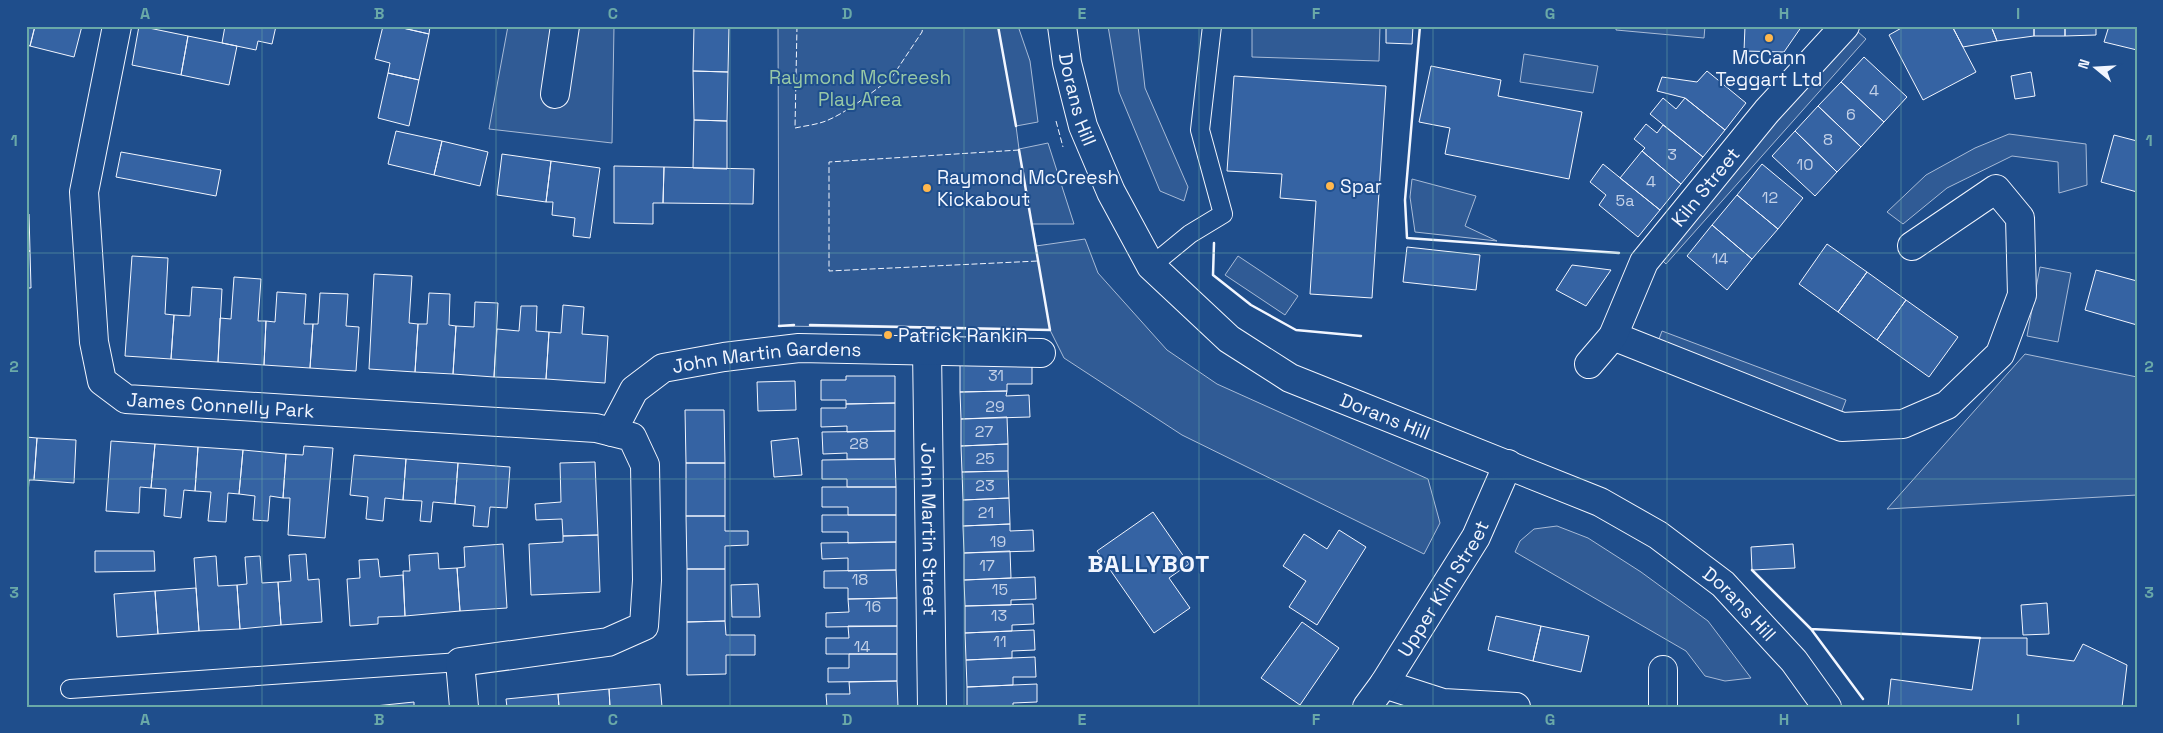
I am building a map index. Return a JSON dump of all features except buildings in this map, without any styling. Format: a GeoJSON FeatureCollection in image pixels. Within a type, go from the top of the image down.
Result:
{"type":"FeatureCollection","features":[{"type":"Feature","properties":{"kind":"street","name":"James Connelly Park"},"geometry":{"type":"LineString","coordinates":[[117,26],[84,192],[94,342],[102,380],[126,399],[596,428],[612,432]]}},
{"type":"Feature","properties":{"kind":"street"},"geometry":{"type":"LineString","coordinates":[[556,94],[565,26]]}},
{"type":"Feature","properties":{"kind":"street","name":"Dorans Hill"},"geometry":{"type":"LineString","coordinates":[[1062,26],[1067,63],[1083,126],[1112,192],[1151,266],[1229,339],[1290,378],[1600,502],[1658,535],[1716,579],[1794,661],[1827,707]]}},
{"type":"Feature","properties":{"kind":"street","name":"Kiln Street"},"geometry":{"type":"LineString","coordinates":[[1589,364],[1613,336],[1644,262],[1767,111],[1845,26]]}},
{"type":"Feature","properties":{"kind":"street"},"geometry":{"type":"LineString","coordinates":[[1613,336],[1842,427],[1903,424],[1947,405],[2000,354],[2022,295],[2020,218],[1996,189],[1912,246]]}},
{"type":"Feature","properties":{"kind":"street","name":"John Martin Gardens"},"geometry":{"type":"LineString","coordinates":[[612,432],[634,390],[663,368],[724,357],[799,348],[1041,354]]}},
{"type":"Feature","properties":{"kind":"street","name":"John Martin Street"},"geometry":{"type":"LineString","coordinates":[[927,350],[932,707]]}},
{"type":"Feature","properties":{"kind":"street"},"geometry":{"type":"LineString","coordinates":[[464,707],[460,662],[608,642],[644,626],[647,580],[645,465],[632,437],[612,432]]}},
{"type":"Feature","properties":{"kind":"street","name":"Upper Kiln Street"},"geometry":{"type":"LineString","coordinates":[[1367,707],[1384,684],[1476,537],[1508,464]]}},
{"type":"Feature","properties":{"kind":"street"},"geometry":{"type":"LineString","coordinates":[[1663,670],[1663,707]]}},
{"type":"Feature","properties":{"kind":"street"},"geometry":{"type":"LineString","coordinates":[[1384,684],[1443,703],[1516,707]]}},
{"type":"Feature","properties":{"kind":"lane"},"geometry":{"type":"LineString","coordinates":[[1151,266],[1190,234],[1223,214],[1200,130],[1212,26]]}},
{"type":"Feature","properties":{"kind":"lane"},"geometry":{"type":"LineString","coordinates":[[70,689],[460,662]]}},
{"type":"Feature","properties":{"kind":"shaded area"},"geometry":{"type":"Polygon","coordinates":[[[508,26],[614,26],[612,143],[489,129],[508,26]]]}},
{"type":"Feature","properties":{"kind":"shaded area"},"geometry":{"type":"Polygon","coordinates":[[[778,26],[1018,26],[1030,61],[1038,122],[1016,126],[1019,149],[1048,143],[1074,224],[1032,224],[1036,246],[1085,239],[1098,273],[1167,350],[1217,384],[1428,479],[1440,523],[1424,554],[1182,435],[1064,358],[1050,330],[779,326],[778,26]]]}},
{"type":"Feature","properties":{"kind":"shaded area"},"geometry":{"type":"Polygon","coordinates":[[[1108,26],[1138,26],[1145,88],[1188,187],[1184,201],[1160,191],[1119,92],[1108,26]]]}},
{"type":"Feature","properties":{"kind":"shaded area"},"geometry":{"type":"Polygon","coordinates":[[[1252,26],[1380,26],[1379,61],[1252,57],[1252,26]]]}},
{"type":"Feature","properties":{"kind":"shaded area"},"geometry":{"type":"Polygon","coordinates":[[[1616,26],[1705,26],[1704,38],[1616,30],[1616,26]]]}},
{"type":"Feature","properties":{"kind":"shaded area"},"geometry":{"type":"Polygon","coordinates":[[[1857,31],[1866,39],[1666,264],[1658,256],[1857,31]]]}},
{"type":"Feature","properties":{"kind":"shaded area"},"geometry":{"type":"Polygon","coordinates":[[[1524,54],[1598,66],[1593,93],[1520,82],[1524,54]]]}},
{"type":"Feature","properties":{"kind":"shaded area"},"geometry":{"type":"Polygon","coordinates":[[[2009,134],[2086,144],[2087,185],[2059,193],[2058,162],[2012,156],[1947,188],[1903,224],[1887,212],[1926,175],[1975,148],[2009,134]]]}},
{"type":"Feature","properties":{"kind":"shaded area"},"geometry":{"type":"Polygon","coordinates":[[[1412,179],[1476,196],[1465,226],[1497,241],[1415,232],[1410,197],[1412,179]]]}},
{"type":"Feature","properties":{"kind":"shaded area"},"geometry":{"type":"Polygon","coordinates":[[[1238,256],[1298,296],[1285,315],[1225,275],[1238,256]]]}},
{"type":"Feature","properties":{"kind":"shaded area"},"geometry":{"type":"Polygon","coordinates":[[[2040,267],[2071,273],[2058,342],[2027,336],[2040,267]]]}},
{"type":"Feature","properties":{"kind":"shaded area"},"geometry":{"type":"Polygon","coordinates":[[[1662,331],[1846,400],[1840,416],[1656,347],[1662,331]]]}},
{"type":"Feature","properties":{"kind":"shaded area"},"geometry":{"type":"Polygon","coordinates":[[[2025,354],[2137,377],[2137,495],[1887,509],[2025,354]]]}},
{"type":"Feature","properties":{"kind":"shaded area"},"geometry":{"type":"Polygon","coordinates":[[[1557,526],[1588,538],[1641,572],[1708,621],[1751,678],[1725,681],[1705,676],[1686,651],[1515,552],[1520,541],[1534,529],[1557,526]]]}},
{"type":"Feature","properties":{"kind":"fence"},"geometry":{"type":"LineString","coordinates":[[797,26],[795,128],[831,119],[859,102],[892,77],[922,32],[923,26]]}},
{"type":"Feature","properties":{"kind":"fence"},"geometry":{"type":"LineString","coordinates":[[1056,121],[1063,147]]}},
{"type":"Feature","properties":{"kind":"fence"},"geometry":{"type":"LineString","coordinates":[[1019,150],[829,162],[829,271],[1038,261]]}},
{"type":"Feature","properties":{"kind":"wall"},"geometry":{"type":"LineString","coordinates":[[998,26],[1016,126]]}},
{"type":"Feature","properties":{"kind":"wall"},"geometry":{"type":"LineString","coordinates":[[1420,26],[1405,200],[1407,238],[1619,253]]}},
{"type":"Feature","properties":{"kind":"wall"},"geometry":{"type":"LineString","coordinates":[[810,325],[1050,330],[1019,150]]}},
{"type":"Feature","properties":{"kind":"wall"},"geometry":{"type":"LineString","coordinates":[[1214,243],[1213,275],[1251,305],[1296,330],[1361,336]]}},
{"type":"Feature","properties":{"kind":"wall"},"geometry":{"type":"LineString","coordinates":[[779,326],[794,325]]}},
{"type":"Feature","properties":{"kind":"wall"},"geometry":{"type":"LineString","coordinates":[[1752,570],[1811,629],[1863,699]]}},
{"type":"Feature","properties":{"kind":"wall"},"geometry":{"type":"LineString","coordinates":[[1811,629],[1980,638]]}},
{"type":"Feature","properties":{"kind":"place","name":"McCann Teggart Ltd"},"geometry":{"type":"Point","coordinates":[1769,38]}},
{"type":"Feature","properties":{"kind":"place","name":"Spar"},"geometry":{"type":"Point","coordinates":[1330,186]}},
{"type":"Feature","properties":{"kind":"place","name":"Raymond McCreesh Kickabout"},"geometry":{"type":"Point","coordinates":[927,188]}},
{"type":"Feature","properties":{"kind":"place","name":"Patrick Rankin"},"geometry":{"type":"Point","coordinates":[888,335]}},
{"type":"Feature","properties":{"kind":"district","name":"BALLYBOT"},"geometry":{"type":"Point","coordinates":[1149,564]}},
{"type":"Feature","properties":{"kind":"park label","name":"Raymond McCreesh Play Area"},"geometry":{"type":"Point","coordinates":[860,88]}}]}
